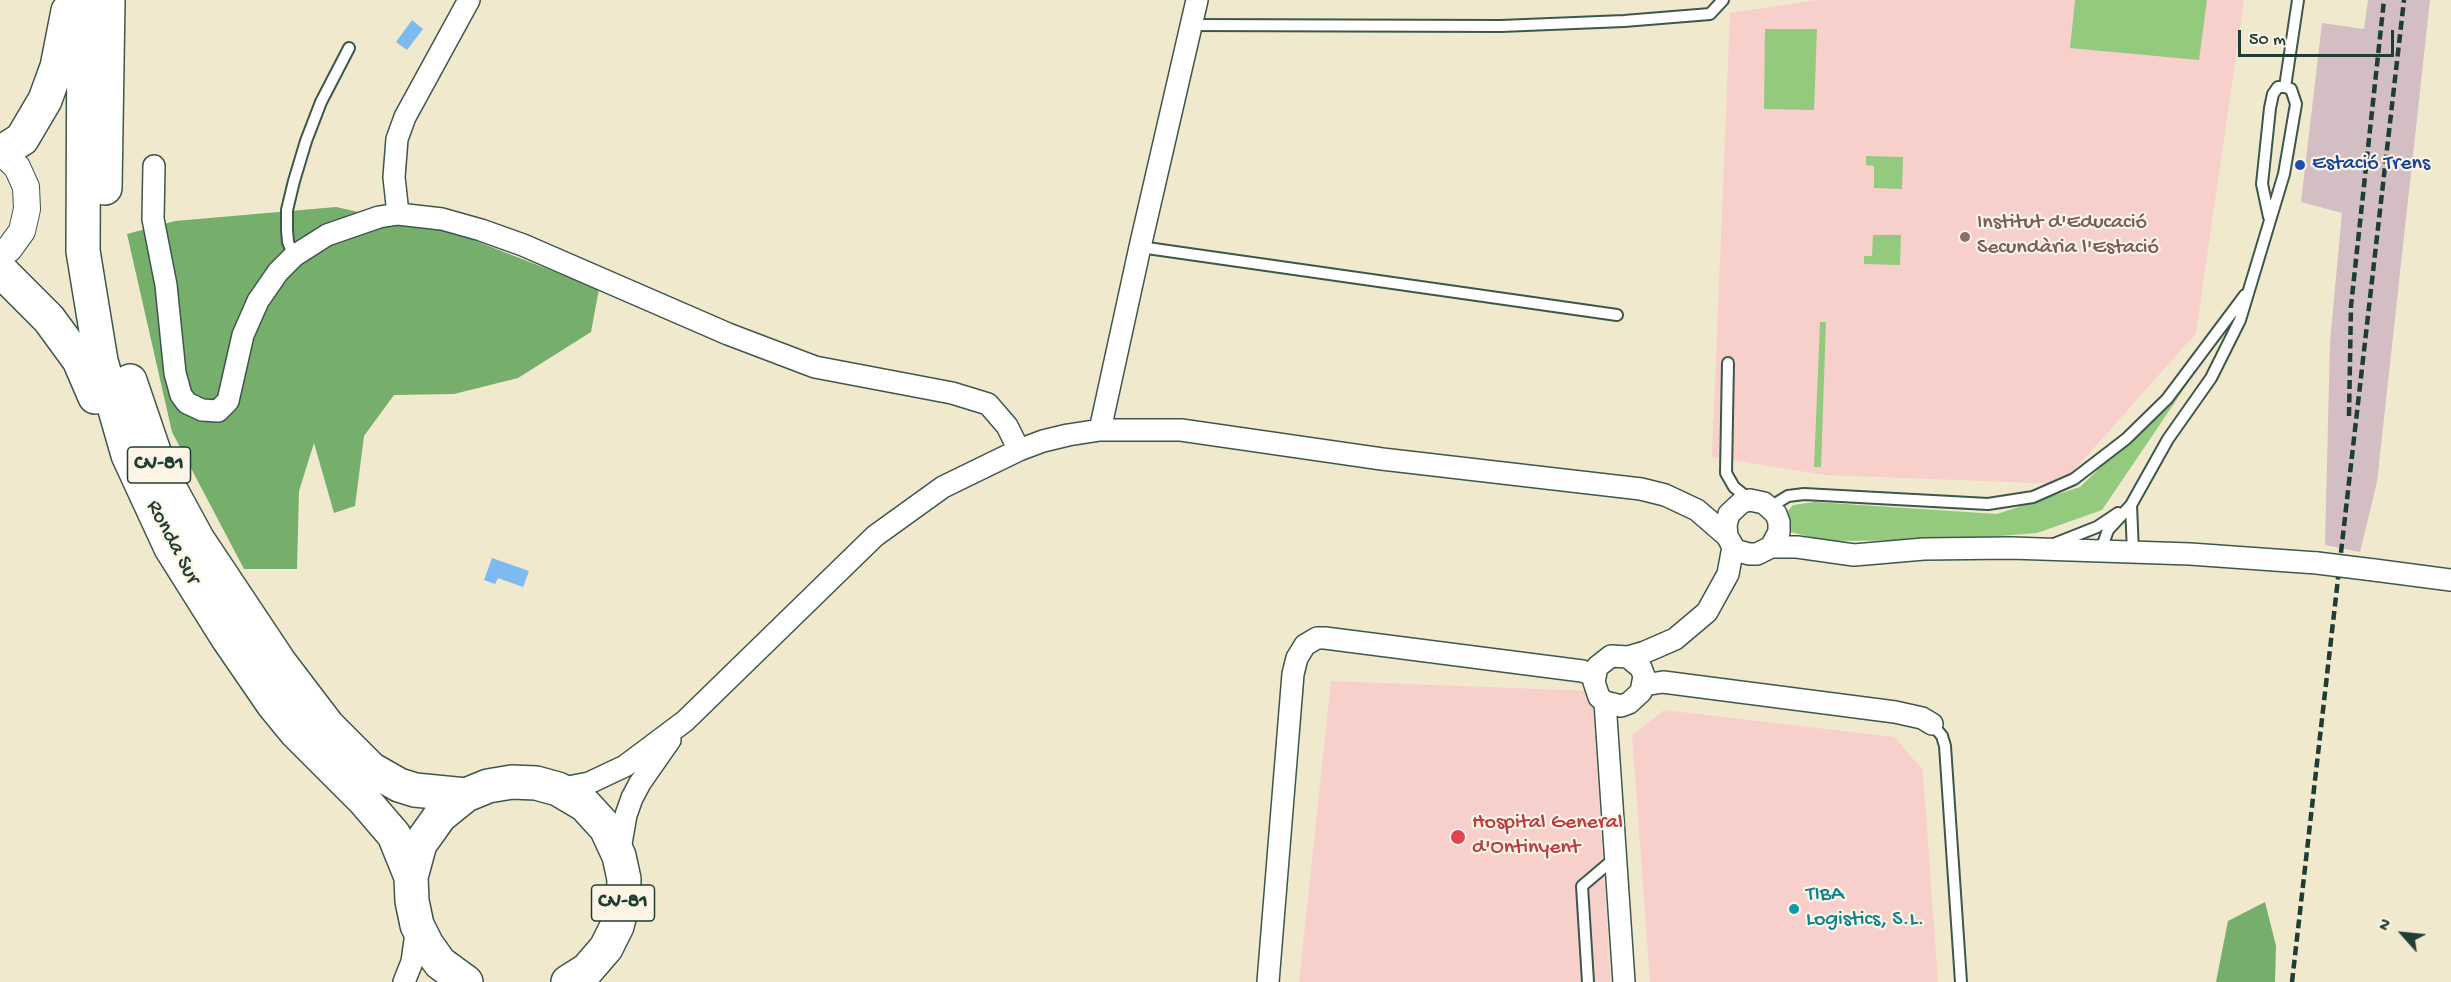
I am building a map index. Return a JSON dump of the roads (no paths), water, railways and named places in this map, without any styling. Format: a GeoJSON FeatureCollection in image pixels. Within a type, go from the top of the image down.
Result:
{"type":"FeatureCollection","features":[{"type":"Feature","properties":{"kind":"main road"},"geometry":{"type":"LineString","coordinates":[[1,151],[22,139],[45,100],[57,67],[69,0]]}},
{"type":"Feature","properties":{"kind":"main road","name":"Ronda Sur"},"geometry":{"type":"LineString","coordinates":[[84,0],[82,148],[85,262],[101,361],[128,455],[171,548],[226,637],[273,704],[316,754],[364,800],[394,835],[411,877]]}},
{"type":"Feature","properties":{"kind":"main road","name":"Ronda Sur"},"geometry":{"type":"LineString","coordinates":[[108,0],[104,236],[123,359],[136,405],[161,472],[198,540],[280,663],[328,726],[371,769],[399,785],[415,790],[466,795]]}},
{"type":"Feature","properties":{"kind":"main road"},"geometry":{"type":"LineString","coordinates":[[0,270],[49,318],[79,360],[117,452],[171,548]]}},
{"type":"Feature","properties":{"kind":"main road","name":"CV-81"},"geometry":{"type":"LineString","coordinates":[[466,982],[440,963],[426,945],[417,925],[411,901],[411,877],[420,844],[440,816],[466,795],[488,786],[512,782],[536,783],[558,789],[585,806],[606,828],[619,856],[624,879],[623,903],[617,926],[606,948],[587,970],[568,982]]}},
{"type":"Feature","properties":{"kind":"main road","name":"CV-81"},"geometry":{"type":"LineString","coordinates":[[606,948],[611,982]]}},
{"type":"Feature","properties":{"kind":"street"},"geometry":{"type":"LineString","coordinates":[[398,214],[394,177],[397,139],[405,117],[469,0]]}},
{"type":"Feature","properties":{"kind":"street"},"geometry":{"type":"LineString","coordinates":[[1100,430],[1197,0]]}},
{"type":"Feature","properties":{"kind":"street"},"geometry":{"type":"LineString","coordinates":[[0,255],[9,249],[22,231],[27,209],[26,188],[17,167],[1,151]]}},
{"type":"Feature","properties":{"kind":"street"},"geometry":{"type":"LineString","coordinates":[[154,166],[153,219],[166,285],[175,373],[181,395],[187,404],[207,412],[218,411],[228,401],[236,361],[253,310],[273,279],[294,256],[327,235],[354,224],[398,214],[442,219],[492,234],[728,334],[815,367],[952,393],[988,404],[1007,426],[1019,450]]}},
{"type":"Feature","properties":{"kind":"street"},"geometry":{"type":"LineString","coordinates":[[558,789],[589,783],[615,771],[685,721],[875,536],[943,487],[1019,450],[1043,441],[1100,430],[1181,430],[1382,459],[1641,489],[1665,495],[1697,510],[1736,546],[1757,554],[1775,539],[1779,522],[1770,507],[1757,501],[1750,500],[1734,507],[1729,514],[1726,525],[1736,546],[1728,574],[1707,612],[1644,669],[1636,699],[1616,703],[1595,690],[1594,675],[1597,667],[1611,656],[1644,669],[1895,712],[1922,718],[1932,724]]}},
{"type":"Feature","properties":{"kind":"street"},"geometry":{"type":"LineString","coordinates":[[1697,510],[1729,514]]}},
{"type":"Feature","properties":{"kind":"street"},"geometry":{"type":"LineString","coordinates":[[1775,539],[1797,547],[1854,555],[1950,548],[2133,552],[2317,563],[2451,580]]}},
{"type":"Feature","properties":{"kind":"street"},"geometry":{"type":"LineString","coordinates":[[1268,982],[1292,689],[1297,658],[1305,645],[1317,638],[1325,638],[1582,671],[1594,675]]}},
{"type":"Feature","properties":{"kind":"street"},"geometry":{"type":"LineString","coordinates":[[1616,703],[1607,728],[1624,982]]}},
{"type":"Feature","properties":{"kind":"street"},"geometry":{"type":"LineString","coordinates":[[619,856],[626,815],[632,798],[640,783],[685,721]]}},
{"type":"Feature","properties":{"kind":"street"},"geometry":{"type":"LineString","coordinates":[[404,982],[412,962],[417,925]]}},
{"type":"Feature","properties":{"kind":"lane"},"geometry":{"type":"LineString","coordinates":[[1191,25],[1501,26],[1624,21],[1710,14],[1723,0]]}},
{"type":"Feature","properties":{"kind":"lane"},"geometry":{"type":"LineString","coordinates":[[2285,87],[2298,0]]}},
{"type":"Feature","properties":{"kind":"lane"},"geometry":{"type":"LineString","coordinates":[[294,256],[288,242],[287,210],[294,181],[321,102],[349,48]]}},
{"type":"Feature","properties":{"kind":"lane"},"geometry":{"type":"LineString","coordinates":[[2106,551],[2102,547],[2108,530],[2131,505],[2168,439],[2211,378],[2240,320],[2283,174],[2296,104],[2291,89],[2285,87],[2278,87],[2273,94],[2270,108],[2262,184],[2269,217]]}},
{"type":"Feature","properties":{"kind":"lane"},"geometry":{"type":"LineString","coordinates":[[1140,247],[1617,315]]}},
{"type":"Feature","properties":{"kind":"lane"},"geometry":{"type":"LineString","coordinates":[[1770,507],[1788,496],[1804,494],[1988,504],[2033,497],[2074,479],[2126,439],[2167,399],[2250,287]]}},
{"type":"Feature","properties":{"kind":"lane"},"geometry":{"type":"LineString","coordinates":[[1728,363],[1726,473],[1734,486],[1750,500]]}},
{"type":"Feature","properties":{"kind":"lane"},"geometry":{"type":"LineString","coordinates":[[2041,549],[2097,527],[2131,505]]}},
{"type":"Feature","properties":{"kind":"lane"},"geometry":{"type":"LineString","coordinates":[[2131,505],[2133,552]]}},
{"type":"Feature","properties":{"kind":"lane"},"geometry":{"type":"LineString","coordinates":[[1932,724],[1942,736],[1945,746],[1961,982]]}},
{"type":"Feature","properties":{"kind":"lane"},"geometry":{"type":"LineString","coordinates":[[1588,982],[1582,886],[1616,858]]}},
{"type":"Feature","properties":{"kind":"water"},"geometry":{"type":"Polygon","coordinates":[[[412,20],[423,29],[407,50],[396,42],[412,20]]]}},
{"type":"Feature","properties":{"kind":"water"},"geometry":{"type":"Polygon","coordinates":[[[492,558],[529,571],[523,587],[498,578],[495,584],[484,580],[492,558]]]}},
{"type":"Feature","properties":{"kind":"railway"},"geometry":{"type":"LineString","coordinates":[[2349,416],[2351,306],[2384,0]]}},
{"type":"Feature","properties":{"kind":"railway"},"geometry":{"type":"LineString","coordinates":[[2292,982],[2404,0]]}},
{"type":"Feature","properties":{"kind":"place","name":"Estació Trens"},"geometry":{"type":"Point","coordinates":[2300,165]}},
{"type":"Feature","properties":{"kind":"place","name":"Institut d'Educació Secundària l'Estació"},"geometry":{"type":"Point","coordinates":[1965,237]}},
{"type":"Feature","properties":{"kind":"place","name":"Hospital General d'Ontinyent"},"geometry":{"type":"Point","coordinates":[1458,837]}},
{"type":"Feature","properties":{"kind":"place","name":"TIBA Logistics, S.L."},"geometry":{"type":"Point","coordinates":[1794,909]}}]}
